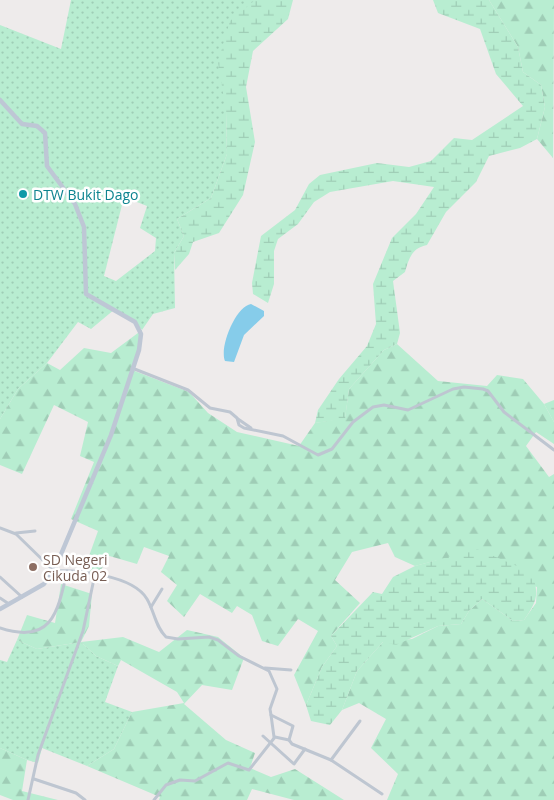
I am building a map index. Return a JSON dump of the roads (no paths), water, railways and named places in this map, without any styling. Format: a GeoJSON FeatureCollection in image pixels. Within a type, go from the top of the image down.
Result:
{"type":"FeatureCollection","features":[{"type":"Feature","properties":{"kind":"street"},"geometry":{"type":"LineString","coordinates":[[0,100],[22,124],[37,126],[45,133],[47,166],[75,204],[84,227],[86,294],[130,318],[139,328],[141,341],[111,435],[54,572],[44,584],[0,609]]}},
{"type":"Feature","properties":{"kind":"street"},"geometry":{"type":"LineString","coordinates":[[132,368],[188,390],[205,405],[219,411],[230,412],[237,418],[239,425],[283,436],[318,455],[322,455],[332,449],[353,422],[373,407],[384,405],[408,410],[453,389],[473,387],[488,392],[504,412],[554,450]]}},
{"type":"Feature","properties":{"kind":"street"},"geometry":{"type":"LineString","coordinates":[[0,528],[16,534],[54,572],[67,571],[95,574],[116,579],[137,590],[146,597],[156,624],[166,637],[178,639],[214,638],[239,656],[265,669],[271,674],[277,689],[270,709],[274,738]]}},
{"type":"Feature","properties":{"kind":"street"},"geometry":{"type":"LineString","coordinates":[[16,534],[35,531]]}},
{"type":"Feature","properties":{"kind":"street"},"geometry":{"type":"LineString","coordinates":[[0,628],[25,634],[49,624],[59,608],[67,571]]}},
{"type":"Feature","properties":{"kind":"street"},"geometry":{"type":"LineString","coordinates":[[28,800],[38,755],[82,631],[95,574]]}},
{"type":"Feature","properties":{"kind":"street"},"geometry":{"type":"LineString","coordinates":[[0,578],[22,598]]}},
{"type":"Feature","properties":{"kind":"street"},"geometry":{"type":"LineString","coordinates":[[150,608],[162,589]]}},
{"type":"Feature","properties":{"kind":"street"},"geometry":{"type":"LineString","coordinates":[[0,598],[9,604]]}},
{"type":"Feature","properties":{"kind":"street"},"geometry":{"type":"LineString","coordinates":[[265,669],[291,670]]}},
{"type":"Feature","properties":{"kind":"street"},"geometry":{"type":"LineString","coordinates":[[271,715],[293,726],[289,740]]}},
{"type":"Feature","properties":{"kind":"street"},"geometry":{"type":"LineString","coordinates":[[331,760],[360,721]]}},
{"type":"Feature","properties":{"kind":"street"},"geometry":{"type":"LineString","coordinates":[[264,736],[294,764],[306,749]]}},
{"type":"Feature","properties":{"kind":"street"},"geometry":{"type":"LineString","coordinates":[[154,800],[166,785],[180,780],[195,781],[228,763],[249,770],[270,742],[278,736],[331,760],[382,794]]}},
{"type":"Feature","properties":{"kind":"street"},"geometry":{"type":"LineString","coordinates":[[34,779],[76,793],[85,800]]}},
{"type":"Feature","properties":{"kind":"water"},"geometry":{"type":"Polygon","coordinates":[[[251,304],[264,311],[264,316],[244,335],[234,362],[225,361],[224,346],[230,328],[245,306],[251,304]]]}},
{"type":"Feature","properties":{"kind":"place","name":"DTW Bukit Dago"},"geometry":{"type":"Point","coordinates":[23,194]}},
{"type":"Feature","properties":{"kind":"place","name":"SD Negeri Cikuda 02"},"geometry":{"type":"Point","coordinates":[33,567]}}]}
